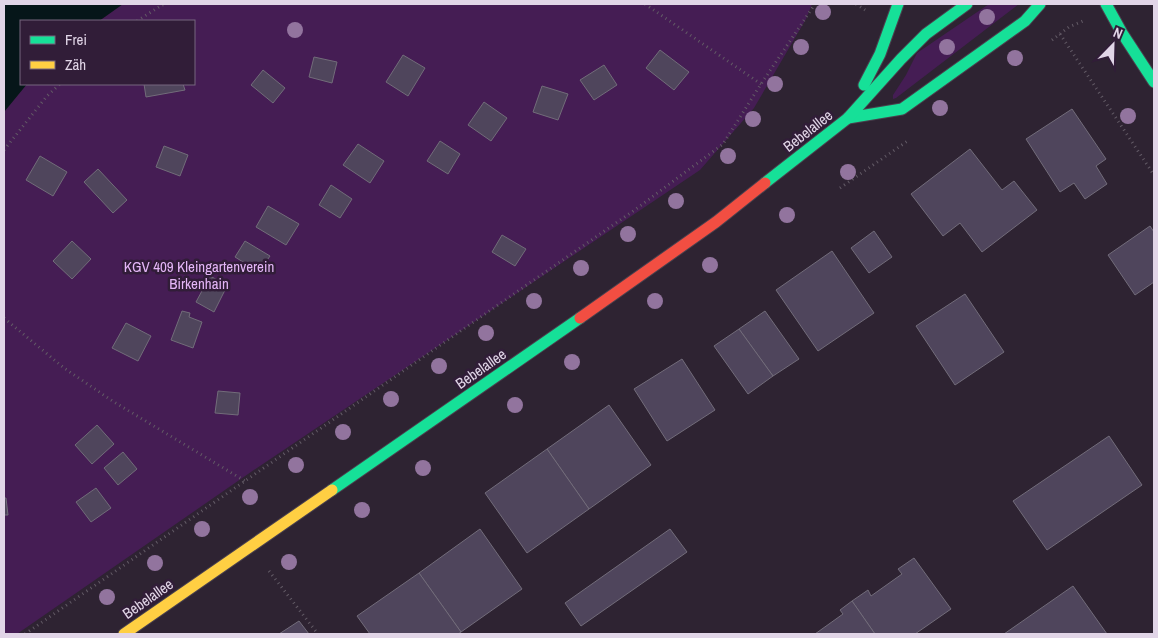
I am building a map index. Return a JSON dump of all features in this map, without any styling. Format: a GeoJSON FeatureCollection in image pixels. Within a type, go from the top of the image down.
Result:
{"type":"FeatureCollection","features":[{"type":"Feature","properties":{"kind":"street"},"geometry":{"type":"LineString","coordinates":[[848,118],[880,54],[898,4]]}},
{"type":"Feature","properties":{"kind":"street","name":"Bebelallee"},"geometry":{"type":"LineString","coordinates":[[124,634],[716,222],[848,118],[901,58],[926,34],[967,4]]}},
{"type":"Feature","properties":{"kind":"street","name":"Bebelallee"},"geometry":{"type":"LineString","coordinates":[[848,118],[902,109],[1025,21],[1040,4]]}},
{"type":"Feature","properties":{"kind":"street"},"geometry":{"type":"LineString","coordinates":[[1106,4],[1122,33],[1154,82]]}},
{"type":"Feature","properties":{"kind":"path"},"geometry":{"type":"LineString","coordinates":[[139,20],[167,4]]}},
{"type":"Feature","properties":{"kind":"path"},"geometry":{"type":"LineString","coordinates":[[645,4],[761,84]]}},
{"type":"Feature","properties":{"kind":"path"},"geometry":{"type":"LineString","coordinates":[[25,634],[636,209],[723,144],[815,4]]}},
{"type":"Feature","properties":{"kind":"path"},"geometry":{"type":"LineString","coordinates":[[1060,34],[1154,175]]}},
{"type":"Feature","properties":{"kind":"path"},"geometry":{"type":"LineString","coordinates":[[4,150],[47,96],[59,85]]}},
{"type":"Feature","properties":{"kind":"path"},"geometry":{"type":"LineString","coordinates":[[4,318],[64,368],[114,402],[245,482]]}},
{"type":"Feature","properties":{"kind":"path"},"geometry":{"type":"LineString","coordinates":[[250,546],[318,634]]}},
{"type":"Feature","properties":{"kind":"green space","name":"KGV 409 Kleingartenverein Birkenhain"},"geometry":{"type":"Polygon","coordinates":[[[123,4],[812,4],[806,19],[754,108],[700,170],[248,474],[17,634],[4,634],[4,112],[26,85],[195,85],[195,20],[100,20],[123,4]]]}},
{"type":"Feature","properties":{"kind":"green space"},"geometry":{"type":"Polygon","coordinates":[[[989,4],[1019,4],[893,99],[893,95],[917,53],[989,4]]]}},
{"type":"Feature","properties":{"kind":"shaded area"},"geometry":{"type":"Polygon","coordinates":[[[4,4],[123,4],[100,20],[20,20],[20,85],[26,85],[4,112],[4,4]]]}},
{"type":"Feature","properties":{"kind":"building"},"geometry":{"type":"Polygon","coordinates":[[[660,50],[689,72],[674,90],[646,68],[660,50]]]}},
{"type":"Feature","properties":{"kind":"building"},"geometry":{"type":"Polygon","coordinates":[[[403,55],[425,68],[408,96],[386,82],[403,55]]]}},
{"type":"Feature","properties":{"kind":"building"},"geometry":{"type":"Polygon","coordinates":[[[314,57],[337,62],[332,83],[309,77],[314,57]]]}},
{"type":"Feature","properties":{"kind":"building"},"geometry":{"type":"Polygon","coordinates":[[[604,65],[617,85],[594,100],[580,80],[604,65]]]}},
{"type":"Feature","properties":{"kind":"building"},"geometry":{"type":"Polygon","coordinates":[[[263,70],[285,88],[273,103],[251,85],[263,70]]]}},
{"type":"Feature","properties":{"kind":"building"},"geometry":{"type":"Polygon","coordinates":[[[144,85],[183,85],[185,90],[146,97],[144,85]]]}},
{"type":"Feature","properties":{"kind":"building"},"geometry":{"type":"Polygon","coordinates":[[[542,86],[568,94],[558,120],[533,112],[542,86]]]}},
{"type":"Feature","properties":{"kind":"building"},"geometry":{"type":"Polygon","coordinates":[[[484,102],[507,118],[491,141],[468,125],[484,102]]]}},
{"type":"Feature","properties":{"kind":"building"},"geometry":{"type":"Polygon","coordinates":[[[1072,109],[1106,159],[1096,166],[1107,184],[1085,199],[1074,183],[1060,192],[1026,139],[1072,109]]]}},
{"type":"Feature","properties":{"kind":"building"},"geometry":{"type":"Polygon","coordinates":[[[440,141],[460,154],[448,174],[427,161],[440,141]]]}},
{"type":"Feature","properties":{"kind":"building"},"geometry":{"type":"Polygon","coordinates":[[[358,144],[384,161],[370,183],[343,165],[358,144]]]}},
{"type":"Feature","properties":{"kind":"building"},"geometry":{"type":"Polygon","coordinates":[[[164,146],[188,155],[180,176],[156,167],[164,146]]]}},
{"type":"Feature","properties":{"kind":"building"},"geometry":{"type":"Polygon","coordinates":[[[970,149],[1002,190],[1014,181],[1037,210],[982,252],[960,223],[943,236],[911,194],[970,149]]]}},
{"type":"Feature","properties":{"kind":"building"},"geometry":{"type":"Polygon","coordinates":[[[40,156],[67,172],[53,196],[26,180],[40,156]]]}},
{"type":"Feature","properties":{"kind":"building"},"geometry":{"type":"Polygon","coordinates":[[[98,169],[127,200],[113,213],[84,182],[98,169]]]}},
{"type":"Feature","properties":{"kind":"building"},"geometry":{"type":"Polygon","coordinates":[[[331,185],[352,199],[340,218],[319,205],[331,185]]]}},
{"type":"Feature","properties":{"kind":"building"},"geometry":{"type":"Polygon","coordinates":[[[268,206],[299,224],[286,245],[256,227],[268,206]]]}},
{"type":"Feature","properties":{"kind":"building"},"geometry":{"type":"Polygon","coordinates":[[[1150,226],[1154,232],[1154,282],[1135,295],[1108,255],[1150,226]]]}},
{"type":"Feature","properties":{"kind":"building"},"geometry":{"type":"Polygon","coordinates":[[[874,231],[892,257],[869,273],[851,248],[874,231]]]}},
{"type":"Feature","properties":{"kind":"building"},"geometry":{"type":"Polygon","coordinates":[[[502,235],[526,249],[515,266],[492,252],[502,235]]]}},
{"type":"Feature","properties":{"kind":"building"},"geometry":{"type":"Polygon","coordinates":[[[72,241],[91,259],[72,279],[53,261],[72,241]]]}},
{"type":"Feature","properties":{"kind":"building"},"geometry":{"type":"Polygon","coordinates":[[[245,241],[270,256],[259,272],[235,257],[245,241]]]}},
{"type":"Feature","properties":{"kind":"building"},"geometry":{"type":"Polygon","coordinates":[[[832,251],[874,313],[818,351],[776,290],[832,251]]]}},
{"type":"Feature","properties":{"kind":"building"},"geometry":{"type":"Polygon","coordinates":[[[210,276],[225,284],[223,288],[225,290],[214,312],[196,302],[210,276]]]}},
{"type":"Feature","properties":{"kind":"building"},"geometry":{"type":"Polygon","coordinates":[[[965,294],[1004,352],[955,385],[916,326],[965,294]]]}},
{"type":"Feature","properties":{"kind":"building"},"geometry":{"type":"Polygon","coordinates":[[[182,311],[190,313],[189,317],[202,322],[193,348],[171,340],[182,311]]]}},
{"type":"Feature","properties":{"kind":"building"},"geometry":{"type":"Polygon","coordinates":[[[765,311],[799,359],[773,376],[739,329],[765,311]]]}},
{"type":"Feature","properties":{"kind":"building"},"geometry":{"type":"Polygon","coordinates":[[[126,323],[151,336],[138,361],[112,348],[126,323]]]}},
{"type":"Feature","properties":{"kind":"building"},"geometry":{"type":"Polygon","coordinates":[[[739,329],[773,376],[748,394],[714,346],[739,329]]]}},
{"type":"Feature","properties":{"kind":"building"},"geometry":{"type":"Polygon","coordinates":[[[682,359],[715,410],[667,441],[634,389],[682,359]]]}},
{"type":"Feature","properties":{"kind":"building"},"geometry":{"type":"Polygon","coordinates":[[[218,391],[240,393],[238,415],[215,413],[218,391]]]}},
{"type":"Feature","properties":{"kind":"building"},"geometry":{"type":"Polygon","coordinates":[[[609,405],[651,465],[589,509],[547,449],[609,405]]]}},
{"type":"Feature","properties":{"kind":"building"},"geometry":{"type":"Polygon","coordinates":[[[97,425],[114,444],[92,464],[75,445],[97,425]]]}},
{"type":"Feature","properties":{"kind":"building"},"geometry":{"type":"Polygon","coordinates":[[[1109,436],[1142,485],[1047,550],[1013,501],[1109,436]]]}},
{"type":"Feature","properties":{"kind":"building"},"geometry":{"type":"Polygon","coordinates":[[[547,449],[589,509],[527,553],[485,493],[547,449]]]}},
{"type":"Feature","properties":{"kind":"building"},"geometry":{"type":"Polygon","coordinates":[[[123,452],[137,469],[118,485],[104,468],[123,452]]]}},
{"type":"Feature","properties":{"kind":"building"},"geometry":{"type":"Polygon","coordinates":[[[96,488],[111,508],[91,522],[76,502],[96,488]]]}},
{"type":"Feature","properties":{"kind":"building"},"geometry":{"type":"Polygon","coordinates":[[[4,498],[6,498],[8,515],[4,515],[4,498]]]}},
{"type":"Feature","properties":{"kind":"building"},"geometry":{"type":"Polygon","coordinates":[[[480,529],[522,589],[461,632],[419,573],[480,529]]]}},
{"type":"Feature","properties":{"kind":"building"},"geometry":{"type":"Polygon","coordinates":[[[670,529],[687,552],[581,626],[565,603],[670,529]]]}},
{"type":"Feature","properties":{"kind":"building"},"geometry":{"type":"Polygon","coordinates":[[[914,558],[951,609],[915,634],[875,634],[852,601],[868,590],[871,596],[902,574],[898,569],[914,558]]]}},
{"type":"Feature","properties":{"kind":"building"},"geometry":{"type":"Polygon","coordinates":[[[419,573],[461,632],[458,634],[370,634],[357,616],[419,573]]]}},
{"type":"Feature","properties":{"kind":"building"},"geometry":{"type":"Polygon","coordinates":[[[1073,586],[1107,634],[1004,634],[1073,586]]]}},
{"type":"Feature","properties":{"kind":"building"},"geometry":{"type":"Polygon","coordinates":[[[852,601],[875,634],[815,634],[843,614],[840,610],[852,601]]]}},
{"type":"Feature","properties":{"kind":"building"},"geometry":{"type":"Polygon","coordinates":[[[299,621],[309,634],[279,634],[299,621]]]}},
{"type":"Feature","properties":{"kind":"traffic: fast"},"geometry":{"type":"LineString","coordinates":[[864,85],[880,54],[898,4]]}},
{"type":"Feature","properties":{"kind":"traffic: fast"},"geometry":{"type":"LineString","coordinates":[[765,183],[848,118],[926,34],[967,4]]}},
{"type":"Feature","properties":{"kind":"traffic: fast"},"geometry":{"type":"LineString","coordinates":[[848,118],[902,109],[1025,21],[1040,4]]}},
{"type":"Feature","properties":{"kind":"traffic: fast"},"geometry":{"type":"LineString","coordinates":[[1106,4],[1122,33],[1154,82]]}},
{"type":"Feature","properties":{"kind":"traffic: fast"},"geometry":{"type":"LineString","coordinates":[[332,490],[580,318]]}},
{"type":"Feature","properties":{"kind":"traffic: slow"},"geometry":{"type":"LineString","coordinates":[[124,634],[332,490]]}},
{"type":"Feature","properties":{"kind":"traffic: jam"},"geometry":{"type":"LineString","coordinates":[[580,318],[716,222],[765,183]]}}]}
